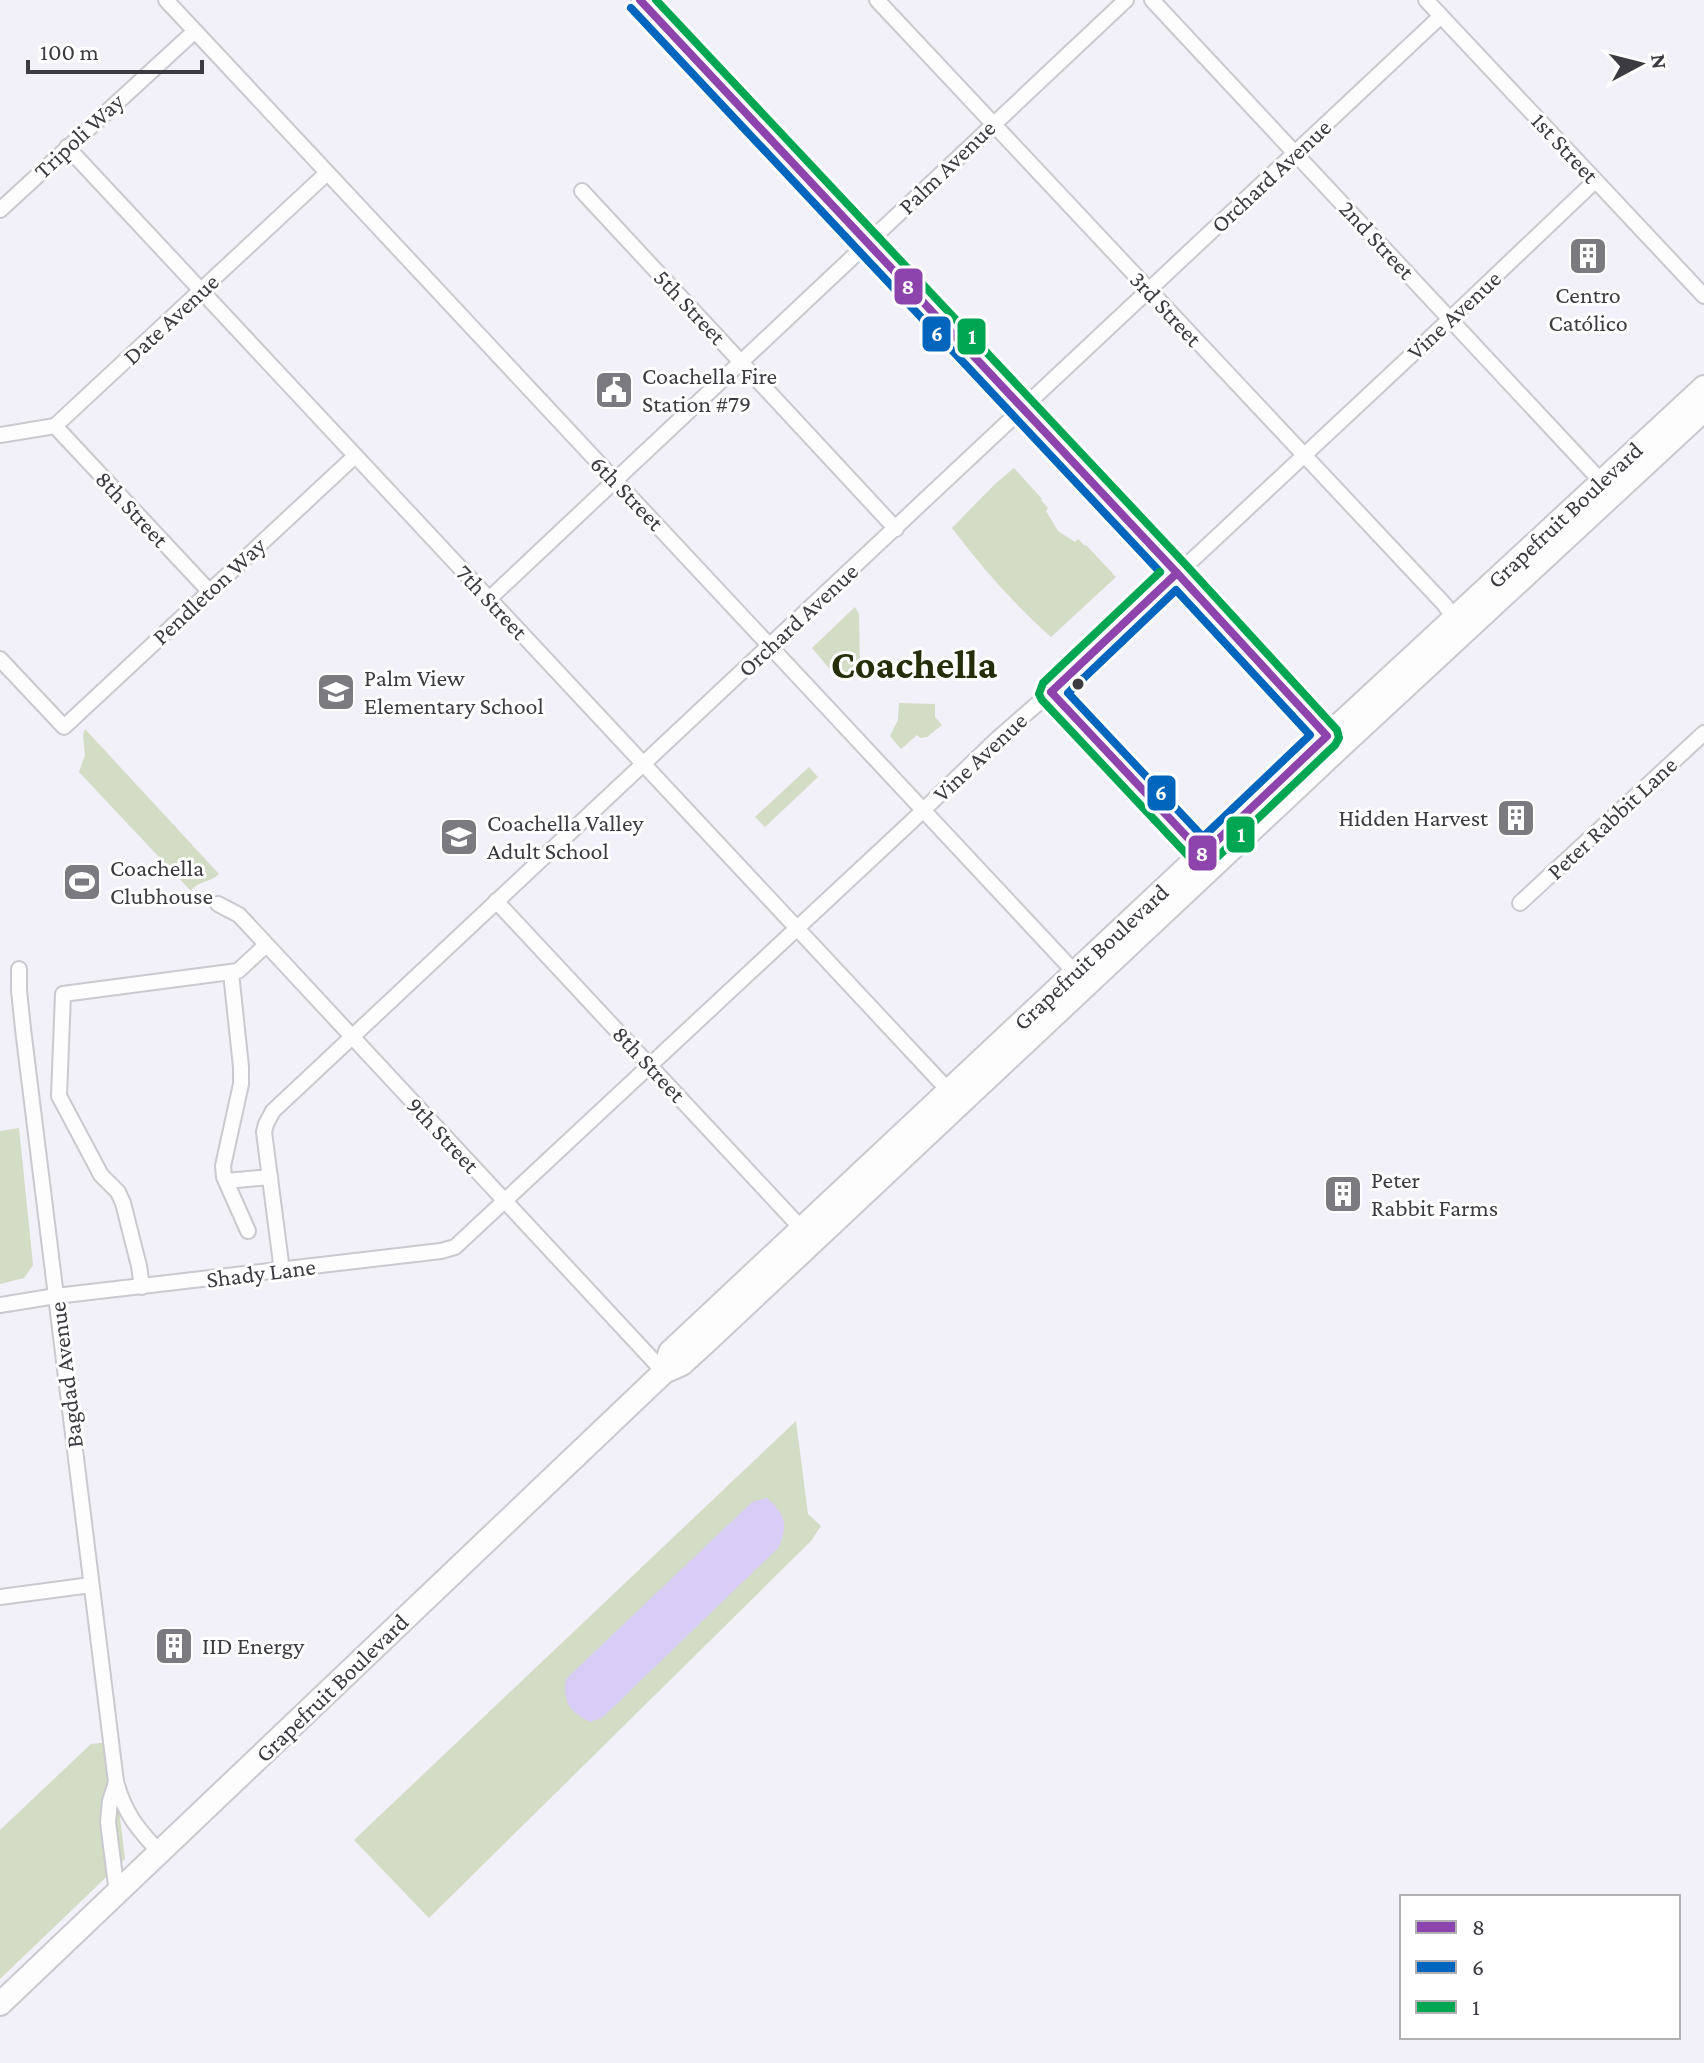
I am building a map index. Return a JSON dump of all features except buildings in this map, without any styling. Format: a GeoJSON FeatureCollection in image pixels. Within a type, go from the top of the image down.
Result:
{"type":"FeatureCollection","features":[{"type":"Feature","properties":{"kind":"main road","name":"Grapefruit Boulevard"},"geometry":{"type":"LineString","coordinates":[[0,2004],[664,1372],[682,1364],[1081,979],[1333,742],[1455,619],[1704,387]]}},
{"type":"Feature","properties":{"kind":"main road","name":"Grapefruit Boulevard"},"geometry":{"type":"LineString","coordinates":[[664,1372],[670,1352],[949,1091],[1081,979],[1203,854],[1333,742],[1704,410]]}},
{"type":"Feature","properties":{"kind":"street","name":"6th Street"},"geometry":{"type":"LineString","coordinates":[[166,0],[1081,979]]}},
{"type":"Feature","properties":{"kind":"street"},"geometry":{"type":"LineString","coordinates":[[640,0],[1333,742]]}},
{"type":"Feature","properties":{"kind":"street","name":"3rd Street"},"geometry":{"type":"LineString","coordinates":[[877,0],[1455,619]]}},
{"type":"Feature","properties":{"kind":"street","name":"Palm Avenue"},"geometry":{"type":"LineString","coordinates":[[489,599],[1126,0]]}},
{"type":"Feature","properties":{"kind":"street","name":"2nd Street"},"geometry":{"type":"LineString","coordinates":[[1152,0],[1601,481]]}},
{"type":"Feature","properties":{"kind":"street","name":"1st Street"},"geometry":{"type":"LineString","coordinates":[[1426,0],[1704,296]]}},
{"type":"Feature","properties":{"kind":"street","name":"Orchard Avenue"},"geometry":{"type":"LineString","coordinates":[[282,1271],[264,1132],[269,1116],[1441,16]]}},
{"type":"Feature","properties":{"kind":"street","name":"Tripoli Way"},"geometry":{"type":"LineString","coordinates":[[0,210],[195,31]]}},
{"type":"Feature","properties":{"kind":"street","name":"7th Street"},"geometry":{"type":"LineString","coordinates":[[67,147],[949,1091]]}},
{"type":"Feature","properties":{"kind":"street","name":"Date Avenue"},"geometry":{"type":"LineString","coordinates":[[55,426],[327,173]]}},
{"type":"Feature","properties":{"kind":"street","name":"Vine Avenue"},"geometry":{"type":"LineString","coordinates":[[504,1202],[1595,181]]}},
{"type":"Feature","properties":{"kind":"street","name":"5th Street"},"geometry":{"type":"LineString","coordinates":[[582,191],[896,529]]}},
{"type":"Feature","properties":{"kind":"street"},"geometry":{"type":"LineString","coordinates":[[0,435],[55,426]]}},
{"type":"Feature","properties":{"kind":"street","name":"8th Street"},"geometry":{"type":"LineString","coordinates":[[55,426],[209,591]]}},
{"type":"Feature","properties":{"kind":"street","name":"Pendleton Way"},"geometry":{"type":"LineString","coordinates":[[0,659],[64,727],[355,456]]}},
{"type":"Feature","properties":{"kind":"street"},"geometry":{"type":"LineString","coordinates":[[1051,692],[1203,854]]}},
{"type":"Feature","properties":{"kind":"street","name":"Peter Rabbit Lane"},"geometry":{"type":"LineString","coordinates":[[1520,903],[1704,733]]}},
{"type":"Feature","properties":{"kind":"street","name":"8th Street"},"geometry":{"type":"LineString","coordinates":[[496,901],[802,1229]]}},
{"type":"Feature","properties":{"kind":"street","name":"9th Street"},"geometry":{"type":"LineString","coordinates":[[218,904],[239,915],[664,1372]]}},
{"type":"Feature","properties":{"kind":"street"},"geometry":{"type":"LineString","coordinates":[[142,1287],[123,1203],[118,1192],[101,1175],[59,1096],[63,994],[231,973],[238,971],[266,945]]}},
{"type":"Feature","properties":{"kind":"street","name":"Bagdad Avenue"},"geometry":{"type":"LineString","coordinates":[[19,969],[19,990],[116,1782],[122,1804],[134,1824],[160,1853]]}},
{"type":"Feature","properties":{"kind":"street"},"geometry":{"type":"LineString","coordinates":[[231,973],[241,1084],[223,1166],[226,1181],[248,1231]]}},
{"type":"Feature","properties":{"kind":"street"},"geometry":{"type":"LineString","coordinates":[[226,1181],[270,1177]]}},
{"type":"Feature","properties":{"kind":"street","name":"Shady Lane"},"geometry":{"type":"LineString","coordinates":[[0,1305],[447,1251],[504,1202]]}},
{"type":"Feature","properties":{"kind":"street"},"geometry":{"type":"LineString","coordinates":[[0,1597],[91,1585]]}},
{"type":"Feature","properties":{"kind":"street","name":"Bagdad Avenue"},"geometry":{"type":"LineString","coordinates":[[116,1782],[108,1822],[117,1893]]}},
{"type":"Feature","properties":{"kind":"green space"},"geometry":{"type":"Polygon","coordinates":[[[1014,468],[1042,499],[1058,531],[1086,545],[1116,577],[1051,637],[999,585],[952,528],[1014,468]]]}},
{"type":"Feature","properties":{"kind":"green space"},"geometry":{"type":"Polygon","coordinates":[[[855,607],[859,614],[860,673],[839,680],[812,648],[855,607]]]}},
{"type":"Feature","properties":{"kind":"green space"},"geometry":{"type":"Polygon","coordinates":[[[899,703],[935,704],[935,717],[942,725],[927,737],[917,735],[901,749],[890,736],[898,720],[899,703]]]}},
{"type":"Feature","properties":{"kind":"green space"},"geometry":{"type":"Polygon","coordinates":[[[85,729],[219,874],[191,891],[79,772],[85,755],[85,729]]]}},
{"type":"Feature","properties":{"kind":"green space"},"geometry":{"type":"Polygon","coordinates":[[[809,767],[818,777],[765,827],[755,817],[809,767]]]}},
{"type":"Feature","properties":{"kind":"green space"},"geometry":{"type":"Polygon","coordinates":[[[19,1128],[33,1265],[24,1278],[0,1284],[0,1131],[19,1128]]]}},
{"type":"Feature","properties":{"kind":"green space"},"geometry":{"type":"Polygon","coordinates":[[[796,1421],[808,1514],[821,1526],[811,1541],[429,1918],[354,1840],[796,1421]]]}},
{"type":"Feature","properties":{"kind":"green space"},"geometry":{"type":"Polygon","coordinates":[[[111,1742],[125,1859],[0,1979],[0,1830],[91,1744],[111,1742]]]}},
{"type":"Feature","properties":{"kind":"shaded area"},"geometry":{"type":"Polygon","coordinates":[[[767,1498],[784,1520],[779,1547],[602,1718],[590,1722],[577,1714],[565,1694],[566,1679],[752,1502],[767,1498]]]}},
{"type":"Feature","properties":{"kind":"transit line","name":"8"},"geometry":{"type":"LineString","coordinates":[[640,0],[1177,573]]}},
{"type":"Feature","properties":{"kind":"transit line","name":"1"},"geometry":{"type":"LineString","coordinates":[[656,0],[1337,730],[1339,738],[1335,745],[1205,866],[1194,862],[1039,694],[1043,683],[1160,572]]}},
{"type":"Feature","properties":{"kind":"transit line","name":"6"},"geometry":{"type":"LineString","coordinates":[[631,8],[1160,572]]}},
{"type":"Feature","properties":{"kind":"transit line","name":"8"},"geometry":{"type":"LineString","coordinates":[[1177,573],[1327,736],[1203,854],[1051,692],[1177,573]]}},
{"type":"Feature","properties":{"kind":"transit line","name":"6"},"geometry":{"type":"LineString","coordinates":[[1176,590],[1310,735],[1203,837],[1068,693],[1176,590]]}},
{"type":"Feature","properties":{"kind":"place","name":"Centro Católico"},"geometry":{"type":"Point","coordinates":[1588,256]}},
{"type":"Feature","properties":{"kind":"place","name":"Coachella Fire Station #79"},"geometry":{"type":"Point","coordinates":[614,390]}},
{"type":"Feature","properties":{"kind":"place","name":"Palm View Elementary School"},"geometry":{"type":"Point","coordinates":[336,692]}},
{"type":"Feature","properties":{"kind":"place","name":"Hidden Harvest"},"geometry":{"type":"Point","coordinates":[1516,818]}},
{"type":"Feature","properties":{"kind":"place","name":"Coachella Valley Adult School"},"geometry":{"type":"Point","coordinates":[459,837]}},
{"type":"Feature","properties":{"kind":"place","name":"Coachella Clubhouse"},"geometry":{"type":"Point","coordinates":[82,882]}},
{"type":"Feature","properties":{"kind":"place","name":"Peter Rabbit Farms"},"geometry":{"type":"Point","coordinates":[1343,1194]}},
{"type":"Feature","properties":{"kind":"place","name":"IID Energy"},"geometry":{"type":"Point","coordinates":[174,1646]}},
{"type":"Feature","properties":{"kind":"district","name":"Coachella"},"geometry":{"type":"Point","coordinates":[914,664]}}]}
